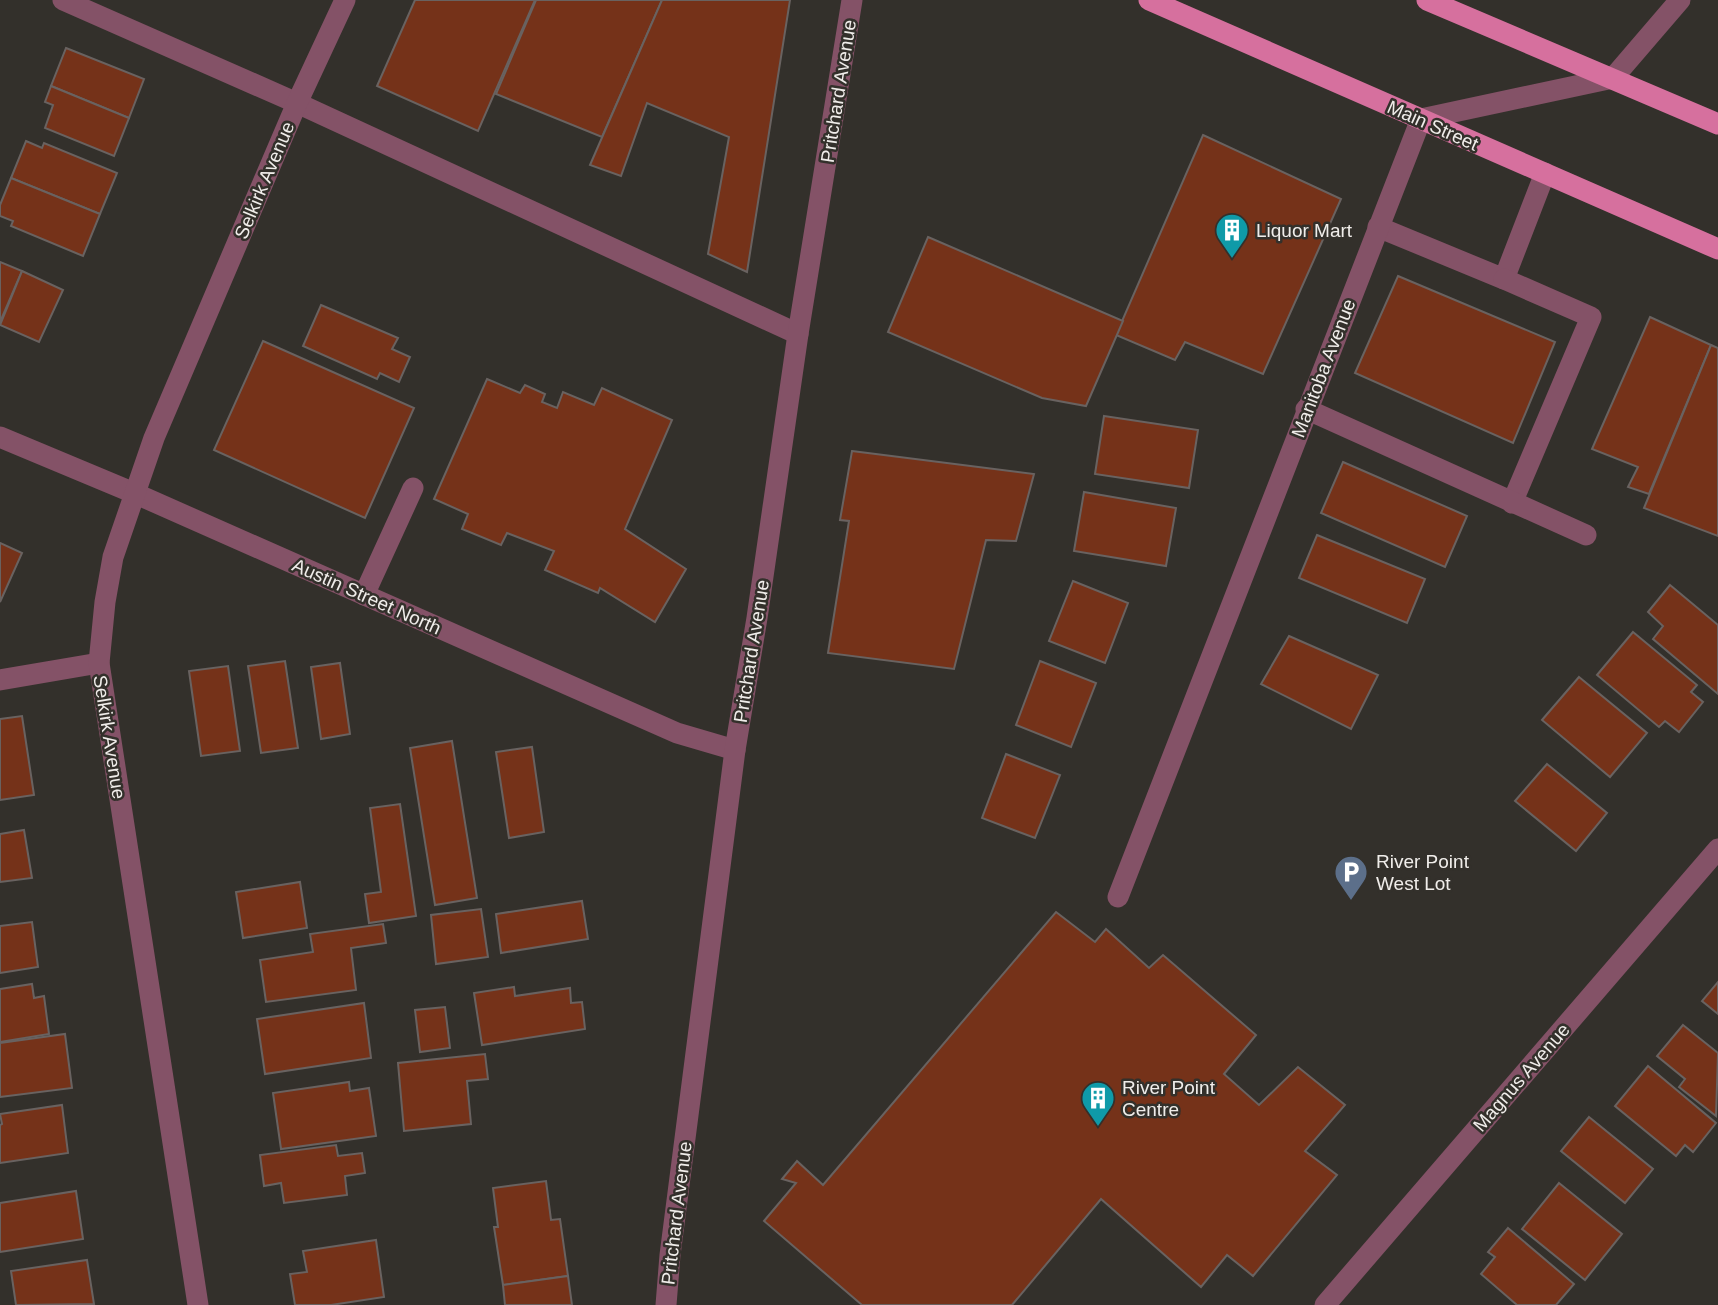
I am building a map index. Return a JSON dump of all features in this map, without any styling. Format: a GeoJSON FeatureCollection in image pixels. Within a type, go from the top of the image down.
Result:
{"type":"FeatureCollection","features":[{"type":"Feature","properties":{"kind":"main road","name":"Main Street"},"geometry":{"type":"LineString","coordinates":[[1149,0],[1718,249]]}},
{"type":"Feature","properties":{"kind":"main road"},"geometry":{"type":"LineString","coordinates":[[1427,0],[1718,124]]}},
{"type":"Feature","properties":{"kind":"street"},"geometry":{"type":"LineString","coordinates":[[63,0],[297,103],[798,334]]}},
{"type":"Feature","properties":{"kind":"street","name":"Selkirk Avenue"},"geometry":{"type":"LineString","coordinates":[[198,1305],[99,663],[105,602],[113,557],[154,438],[297,103],[345,0]]}},
{"type":"Feature","properties":{"kind":"street","name":"Pritchard Avenue"},"geometry":{"type":"LineString","coordinates":[[666,1305],[670,1255],[735,750],[852,0]]}},
{"type":"Feature","properties":{"kind":"street"},"geometry":{"type":"LineString","coordinates":[[1421,119],[1613,78],[1680,0]]}},
{"type":"Feature","properties":{"kind":"street","name":"Manitoba Avenue"},"geometry":{"type":"LineString","coordinates":[[1118,897],[1421,119]]}},
{"type":"Feature","properties":{"kind":"street"},"geometry":{"type":"LineString","coordinates":[[1504,279],[1545,173]]}},
{"type":"Feature","properties":{"kind":"street"},"geometry":{"type":"LineString","coordinates":[[1378,227],[1591,317],[1512,503]]}},
{"type":"Feature","properties":{"kind":"street"},"geometry":{"type":"LineString","coordinates":[[1306,410],[1586,535]]}},
{"type":"Feature","properties":{"kind":"street","name":"Austin Street North"},"geometry":{"type":"LineString","coordinates":[[0,437],[134,493],[677,733],[735,750]]}},
{"type":"Feature","properties":{"kind":"street"},"geometry":{"type":"LineString","coordinates":[[364,595],[413,488]]}},
{"type":"Feature","properties":{"kind":"street"},"geometry":{"type":"LineString","coordinates":[[0,680],[99,663]]}},
{"type":"Feature","properties":{"kind":"street","name":"Magnus Avenue"},"geometry":{"type":"LineString","coordinates":[[1325,1305],[1718,849]]}},
{"type":"Feature","properties":{"kind":"building"},"geometry":{"type":"Polygon","coordinates":[[[415,0],[535,0],[478,131],[377,86],[415,0]]]}},
{"type":"Feature","properties":{"kind":"building"},"geometry":{"type":"Polygon","coordinates":[[[536,0],[662,0],[602,137],[496,94],[536,0]]]}},
{"type":"Feature","properties":{"kind":"building"},"geometry":{"type":"Polygon","coordinates":[[[662,0],[790,0],[747,272],[708,254],[729,137],[647,103],[621,176],[590,165],[662,0]]]}},
{"type":"Feature","properties":{"kind":"building"},"geometry":{"type":"Polygon","coordinates":[[[66,48],[144,79],[129,118],[51,86],[66,48]]]}},
{"type":"Feature","properties":{"kind":"building"},"geometry":{"type":"Polygon","coordinates":[[[51,86],[129,118],[114,156],[45,128],[53,105],[45,102],[51,86]]]}},
{"type":"Feature","properties":{"kind":"building","name":"Liquor Mart"},"geometry":{"type":"Polygon","coordinates":[[[1203,135],[1341,199],[1263,374],[1185,342],[1175,360],[1116,335],[1203,135]]]}},
{"type":"Feature","properties":{"kind":"building"},"geometry":{"type":"Polygon","coordinates":[[[26,141],[42,148],[44,143],[117,173],[100,214],[11,178],[26,141]]]}},
{"type":"Feature","properties":{"kind":"building"},"geometry":{"type":"Polygon","coordinates":[[[11,178],[100,214],[83,256],[11,226],[13,221],[0,216],[0,205],[11,178]]]}},
{"type":"Feature","properties":{"kind":"building"},"geometry":{"type":"Polygon","coordinates":[[[928,237],[1123,321],[1086,406],[1042,398],[888,332],[928,237]]]}},
{"type":"Feature","properties":{"kind":"building"},"geometry":{"type":"Polygon","coordinates":[[[0,262],[22,271],[0,322],[0,262]]]}},
{"type":"Feature","properties":{"kind":"building"},"geometry":{"type":"Polygon","coordinates":[[[22,271],[63,290],[39,342],[0,325],[22,271]]]}},
{"type":"Feature","properties":{"kind":"building"},"geometry":{"type":"Polygon","coordinates":[[[1398,276],[1555,342],[1513,443],[1355,373],[1398,276]]]}},
{"type":"Feature","properties":{"kind":"building"},"geometry":{"type":"Polygon","coordinates":[[[321,305],[398,338],[392,349],[410,357],[399,382],[380,373],[377,379],[303,346],[321,305]]]}},
{"type":"Feature","properties":{"kind":"building"},"geometry":{"type":"Polygon","coordinates":[[[1650,317],[1711,345],[1649,494],[1628,487],[1638,467],[1592,449],[1650,317]]]}},
{"type":"Feature","properties":{"kind":"building"},"geometry":{"type":"Polygon","coordinates":[[[263,341],[414,408],[365,518],[214,450],[263,341]]]}},
{"type":"Feature","properties":{"kind":"building"},"geometry":{"type":"Polygon","coordinates":[[[1711,345],[1718,348],[1718,536],[1644,508],[1711,345]]]}},
{"type":"Feature","properties":{"kind":"building"},"geometry":{"type":"Polygon","coordinates":[[[487,379],[520,393],[525,385],[545,394],[542,402],[557,408],[563,392],[594,405],[602,388],[672,420],[625,529],[686,569],[655,622],[600,588],[598,593],[545,570],[554,551],[507,533],[501,545],[462,529],[468,514],[434,499],[487,379]]]}},
{"type":"Feature","properties":{"kind":"building"},"geometry":{"type":"Polygon","coordinates":[[[1104,416],[1198,430],[1189,488],[1095,474],[1104,416]]]}},
{"type":"Feature","properties":{"kind":"building"},"geometry":{"type":"Polygon","coordinates":[[[852,451],[1034,474],[1016,541],[986,540],[954,669],[828,653],[849,521],[840,520],[852,451]]]}},
{"type":"Feature","properties":{"kind":"building"},"geometry":{"type":"Polygon","coordinates":[[[1343,462],[1467,516],[1445,567],[1321,513],[1343,462]]]}},
{"type":"Feature","properties":{"kind":"building"},"geometry":{"type":"Polygon","coordinates":[[[1084,492],[1176,508],[1166,566],[1074,551],[1084,492]]]}},
{"type":"Feature","properties":{"kind":"building"},"geometry":{"type":"Polygon","coordinates":[[[1317,535],[1425,579],[1407,623],[1299,578],[1317,535]]]}},
{"type":"Feature","properties":{"kind":"building"},"geometry":{"type":"Polygon","coordinates":[[[0,543],[22,553],[0,602],[0,543]]]}},
{"type":"Feature","properties":{"kind":"building"},"geometry":{"type":"Polygon","coordinates":[[[1073,581],[1128,603],[1105,663],[1049,641],[1073,581]]]}},
{"type":"Feature","properties":{"kind":"building"},"geometry":{"type":"Polygon","coordinates":[[[1670,585],[1718,625],[1718,694],[1653,639],[1663,626],[1648,612],[1670,585]]]}},
{"type":"Feature","properties":{"kind":"building"},"geometry":{"type":"Polygon","coordinates":[[[1633,632],[1697,685],[1691,692],[1703,702],[1679,732],[1665,721],[1659,727],[1597,675],[1633,632]]]}},
{"type":"Feature","properties":{"kind":"building"},"geometry":{"type":"Polygon","coordinates":[[[1289,636],[1378,675],[1351,729],[1261,684],[1289,636]]]}},
{"type":"Feature","properties":{"kind":"building"},"geometry":{"type":"Polygon","coordinates":[[[285,661],[298,748],[261,753],[248,666],[285,661]]]}},
{"type":"Feature","properties":{"kind":"building"},"geometry":{"type":"Polygon","coordinates":[[[1040,661],[1096,683],[1071,747],[1016,725],[1040,661]]]}},
{"type":"Feature","properties":{"kind":"building"},"geometry":{"type":"Polygon","coordinates":[[[340,663],[350,734],[321,739],[311,667],[340,663]]]}},
{"type":"Feature","properties":{"kind":"building"},"geometry":{"type":"Polygon","coordinates":[[[228,666],[240,751],[201,756],[189,671],[228,666]]]}},
{"type":"Feature","properties":{"kind":"building"},"geometry":{"type":"Polygon","coordinates":[[[1579,677],[1647,733],[1610,777],[1542,720],[1579,677]]]}},
{"type":"Feature","properties":{"kind":"building"},"geometry":{"type":"Polygon","coordinates":[[[22,716],[34,795],[0,800],[0,719],[22,716]]]}},
{"type":"Feature","properties":{"kind":"building"},"geometry":{"type":"Polygon","coordinates":[[[452,741],[477,898],[435,905],[410,748],[452,741]]]}},
{"type":"Feature","properties":{"kind":"building"},"geometry":{"type":"Polygon","coordinates":[[[532,747],[544,832],[509,838],[496,752],[532,747]]]}},
{"type":"Feature","properties":{"kind":"building"},"geometry":{"type":"Polygon","coordinates":[[[1006,754],[1060,775],[1035,838],[982,818],[1006,754]]]}},
{"type":"Feature","properties":{"kind":"building"},"geometry":{"type":"Polygon","coordinates":[[[1547,764],[1607,813],[1576,851],[1515,801],[1547,764]]]}},
{"type":"Feature","properties":{"kind":"building"},"geometry":{"type":"Polygon","coordinates":[[[400,804],[416,916],[369,923],[365,894],[381,892],[370,808],[400,804]]]}},
{"type":"Feature","properties":{"kind":"building"},"geometry":{"type":"Polygon","coordinates":[[[24,830],[32,878],[0,882],[0,834],[24,830]]]}},
{"type":"Feature","properties":{"kind":"building"},"geometry":{"type":"Polygon","coordinates":[[[300,882],[307,928],[243,938],[236,892],[300,882]]]}},
{"type":"Feature","properties":{"kind":"building"},"geometry":{"type":"Polygon","coordinates":[[[582,901],[588,939],[501,953],[496,914],[582,901]]]}},
{"type":"Feature","properties":{"kind":"building"},"geometry":{"type":"Polygon","coordinates":[[[481,909],[488,957],[436,964],[431,915],[481,909]]]}},
{"type":"Feature","properties":{"kind":"building","name":"River Point Centre"},"geometry":{"type":"Polygon","coordinates":[[[1056,912],[1095,942],[1106,929],[1149,968],[1163,955],[1256,1035],[1224,1074],[1259,1105],[1298,1067],[1345,1105],[1305,1151],[1337,1175],[1253,1276],[1227,1255],[1201,1287],[1101,1199],[1012,1305],[862,1305],[764,1221],[796,1183],[782,1179],[797,1161],[823,1185],[1056,912]]]}},
{"type":"Feature","properties":{"kind":"building"},"geometry":{"type":"Polygon","coordinates":[[[32,922],[38,967],[0,973],[0,926],[32,922]]]}},
{"type":"Feature","properties":{"kind":"building"},"geometry":{"type":"Polygon","coordinates":[[[383,924],[386,943],[351,948],[356,990],[266,1002],[260,960],[313,952],[310,934],[383,924]]]}},
{"type":"Feature","properties":{"kind":"building"},"geometry":{"type":"Polygon","coordinates":[[[1718,982],[1718,1014],[1702,1001],[1718,982]]]}},
{"type":"Feature","properties":{"kind":"building"},"geometry":{"type":"Polygon","coordinates":[[[32,984],[34,998],[44,996],[49,1034],[0,1042],[0,989],[32,984]]]}},
{"type":"Feature","properties":{"kind":"building"},"geometry":{"type":"Polygon","coordinates":[[[514,987],[515,996],[570,988],[571,1003],[582,1002],[585,1029],[482,1045],[474,993],[514,987]]]}},
{"type":"Feature","properties":{"kind":"building"},"geometry":{"type":"Polygon","coordinates":[[[364,1003],[371,1058],[265,1074],[257,1019],[364,1003]]]}},
{"type":"Feature","properties":{"kind":"building"},"geometry":{"type":"Polygon","coordinates":[[[445,1007],[450,1048],[420,1052],[415,1010],[445,1007]]]}},
{"type":"Feature","properties":{"kind":"building"},"geometry":{"type":"Polygon","coordinates":[[[1683,1025],[1718,1053],[1716,1116],[1679,1087],[1685,1079],[1657,1056],[1683,1025]]]}},
{"type":"Feature","properties":{"kind":"building"},"geometry":{"type":"Polygon","coordinates":[[[65,1034],[72,1088],[0,1097],[0,1043],[65,1034]]]}},
{"type":"Feature","properties":{"kind":"building"},"geometry":{"type":"Polygon","coordinates":[[[485,1054],[488,1079],[467,1081],[471,1124],[404,1131],[398,1063],[485,1054]]]}},
{"type":"Feature","properties":{"kind":"building"},"geometry":{"type":"Polygon","coordinates":[[[1648,1066],[1716,1123],[1693,1152],[1685,1145],[1676,1156],[1615,1106],[1648,1066]]]}},
{"type":"Feature","properties":{"kind":"building"},"geometry":{"type":"Polygon","coordinates":[[[349,1082],[350,1091],[369,1088],[376,1136],[281,1149],[273,1093],[349,1082]]]}},
{"type":"Feature","properties":{"kind":"building"},"geometry":{"type":"Polygon","coordinates":[[[62,1105],[68,1153],[0,1163],[0,1114],[62,1105]]]}},
{"type":"Feature","properties":{"kind":"building"},"geometry":{"type":"Polygon","coordinates":[[[1589,1117],[1653,1169],[1625,1203],[1561,1151],[1589,1117]]]}},
{"type":"Feature","properties":{"kind":"building"},"geometry":{"type":"Polygon","coordinates":[[[336,1145],[338,1156],[362,1153],[365,1173],[345,1176],[347,1195],[284,1203],[281,1183],[264,1186],[260,1155],[336,1145]]]}},
{"type":"Feature","properties":{"kind":"building"},"geometry":{"type":"Polygon","coordinates":[[[546,1181],[551,1220],[560,1219],[568,1276],[503,1285],[494,1227],[498,1227],[493,1188],[546,1181]]]}},
{"type":"Feature","properties":{"kind":"building"},"geometry":{"type":"Polygon","coordinates":[[[1559,1183],[1622,1234],[1585,1280],[1522,1229],[1559,1183]]]}},
{"type":"Feature","properties":{"kind":"building"},"geometry":{"type":"Polygon","coordinates":[[[76,1191],[83,1239],[0,1252],[0,1203],[76,1191]]]}},
{"type":"Feature","properties":{"kind":"building"},"geometry":{"type":"Polygon","coordinates":[[[1508,1228],[1574,1284],[1556,1305],[1517,1305],[1481,1274],[1495,1257],[1488,1252],[1508,1228]]]}},
{"type":"Feature","properties":{"kind":"building"},"geometry":{"type":"Polygon","coordinates":[[[376,1240],[384,1297],[331,1305],[295,1305],[290,1274],[307,1272],[303,1251],[376,1240]]]}},
{"type":"Feature","properties":{"kind":"building"},"geometry":{"type":"Polygon","coordinates":[[[87,1260],[94,1304],[16,1305],[11,1271],[87,1260]]]}},
{"type":"Feature","properties":{"kind":"building"},"geometry":{"type":"Polygon","coordinates":[[[568,1276],[572,1305],[505,1305],[503,1285],[568,1276]]]}},
{"type":"Feature","properties":{"kind":"place","name":"Liquor Mart"},"geometry":{"type":"Point","coordinates":[1232,260]}},
{"type":"Feature","properties":{"kind":"place","name":"River Point West Lot"},"geometry":{"type":"Point","coordinates":[1351,902]}},
{"type":"Feature","properties":{"kind":"place","name":"River Point Centre"},"geometry":{"type":"Point","coordinates":[1098,1128]}}]}
